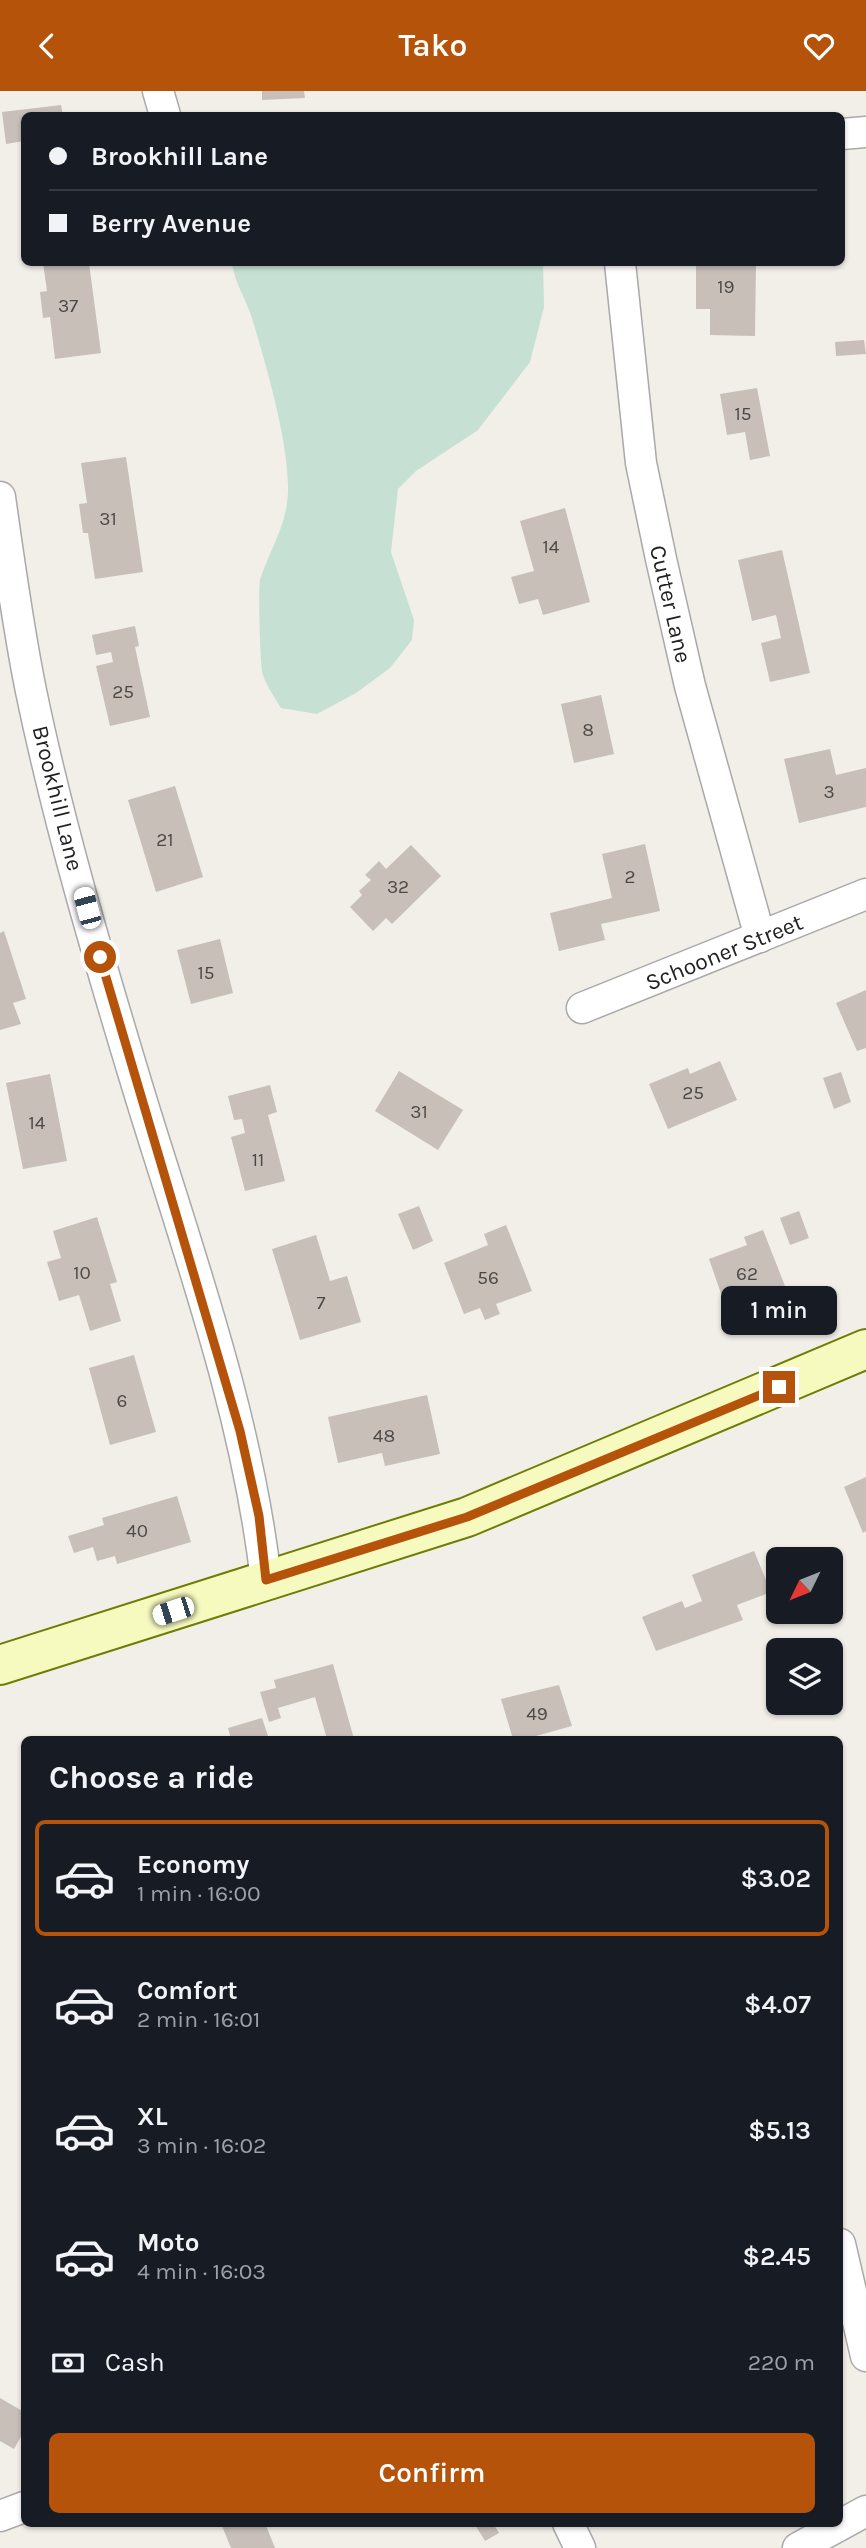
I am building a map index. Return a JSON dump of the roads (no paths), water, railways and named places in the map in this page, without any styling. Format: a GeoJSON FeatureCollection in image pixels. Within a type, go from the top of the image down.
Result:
{"type":"FeatureCollection","features":[{"type":"Feature","properties":{"kind":"street"},"geometry":{"type":"LineString","coordinates":[[158,91],[164,112]]}},
{"type":"Feature","properties":{"kind":"street"},"geometry":{"type":"LineString","coordinates":[[845,134],[866,132]]}},
{"type":"Feature","properties":{"kind":"street","name":"Cutter Lane"},"geometry":{"type":"LineString","coordinates":[[620,266],[640,463],[693,699],[760,937]]}},
{"type":"Feature","properties":{"kind":"street","name":"Brookhill Lane"},"geometry":{"type":"LineString","coordinates":[[0,497],[14,595],[49,769],[106,982],[240,1431],[259,1516],[266,1580]]}},
{"type":"Feature","properties":{"kind":"street","name":"Schooner Street"},"geometry":{"type":"LineString","coordinates":[[582,1008],[866,894]]}},
{"type":"Feature","properties":{"kind":"street"},"geometry":{"type":"LineString","coordinates":[[0,1665],[467,1517],[866,1349]]}},
{"type":"Feature","properties":{"kind":"street"},"geometry":{"type":"LineString","coordinates":[[843,2257],[866,2356]]}},
{"type":"Feature","properties":{"kind":"street"},"geometry":{"type":"LineString","coordinates":[[0,2516],[21,2508]]}},
{"type":"Feature","properties":{"kind":"street"},"geometry":{"type":"LineString","coordinates":[[843,2524],[866,2511]]}},
{"type":"Feature","properties":{"kind":"street"},"geometry":{"type":"LineString","coordinates":[[570,2527],[580,2548]]}},
{"type":"Feature","properties":{"kind":"street"},"geometry":{"type":"LineString","coordinates":[[798,2548],[837,2527]]}}]}
